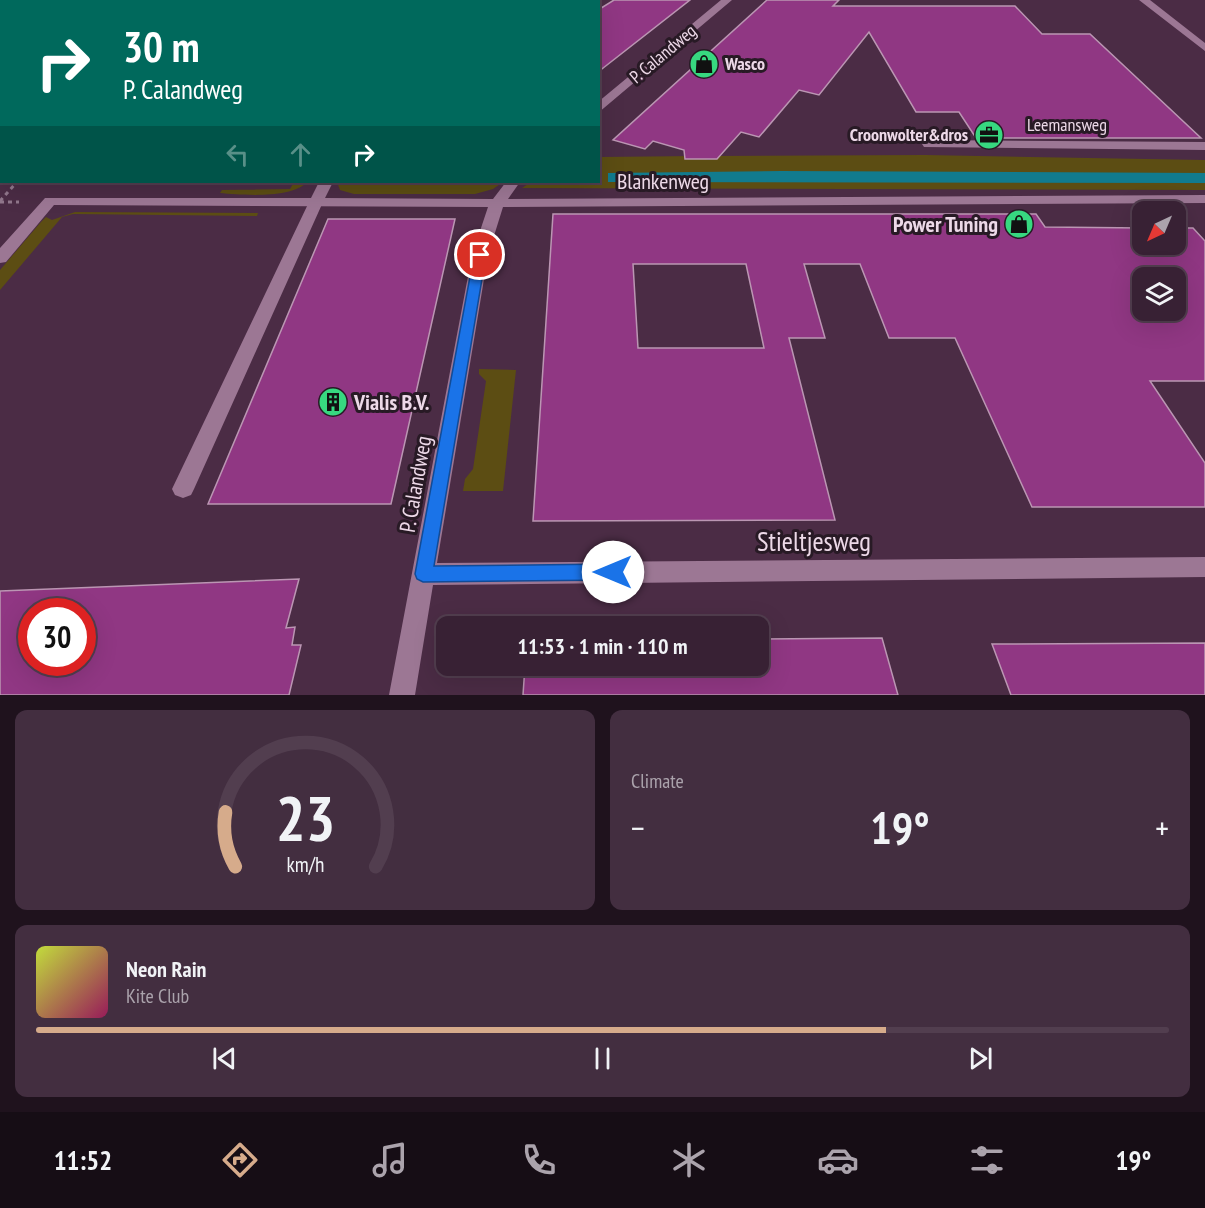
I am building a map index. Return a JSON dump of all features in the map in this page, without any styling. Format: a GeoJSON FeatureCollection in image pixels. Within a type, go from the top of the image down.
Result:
{"type":"FeatureCollection","features":[{"type":"Feature","properties":{"kind":"street","name":"P. Calandweg"},"geometry":{"type":"LineString","coordinates":[[600,107],[727,0]]}},
{"type":"Feature","properties":{"kind":"street"},"geometry":{"type":"LineString","coordinates":[[1144,0],[1205,48]]}},
{"type":"Feature","properties":{"kind":"street","name":"Leemansweg"},"geometry":{"type":"LineString","coordinates":[[929,144],[1205,146]]}},
{"type":"Feature","properties":{"kind":"street"},"geometry":{"type":"LineString","coordinates":[[183,489],[326,183]]}},
{"type":"Feature","properties":{"kind":"street","name":"P. Calandweg"},"geometry":{"type":"LineString","coordinates":[[402,695],[480,255],[497,203],[512,183]]}},
{"type":"Feature","properties":{"kind":"street","name":"Blankenweg"},"geometry":{"type":"LineString","coordinates":[[0,258],[50,201],[497,203],[1205,199]]}},
{"type":"Feature","properties":{"kind":"street","name":"Stieltjesweg"},"geometry":{"type":"LineString","coordinates":[[423,574],[1205,567]]}},
{"type":"Feature","properties":{"kind":"path"},"geometry":{"type":"LineString","coordinates":[[0,201],[16,183]]}},
{"type":"Feature","properties":{"kind":"shaded area"},"geometry":{"type":"Polygon","coordinates":[[[925,155],[1205,160],[1205,190],[522,188],[530,183],[600,183],[600,157],[697,156],[709,160],[714,156],[925,155]]]}},
{"type":"Feature","properties":{"kind":"shaded area"},"geometry":{"type":"Polygon","coordinates":[[[293,183],[306,183],[290,191],[266,195],[220,193],[222,190],[290,189],[293,183]]]}},
{"type":"Feature","properties":{"kind":"shaded area"},"geometry":{"type":"Polygon","coordinates":[[[337,183],[502,183],[493,189],[475,194],[354,194],[340,190],[337,183]]]}},
{"type":"Feature","properties":{"kind":"shaded area"},"geometry":{"type":"Polygon","coordinates":[[[75,212],[258,213],[257,216],[73,214],[62,217],[0,290],[0,270],[41,222],[46,217],[52,220],[75,212]]]}},
{"type":"Feature","properties":{"kind":"shaded area"},"geometry":{"type":"Polygon","coordinates":[[[479,369],[516,370],[503,491],[463,491],[465,479],[473,469],[486,381],[479,374],[479,369]]]}},
{"type":"Feature","properties":{"kind":"water"},"geometry":{"type":"Polygon","coordinates":[[[781,171],[1205,173],[1205,183],[608,182],[608,173],[781,171]]]}},
{"type":"Feature","properties":{"kind":"building"},"geometry":{"type":"Polygon","coordinates":[[[614,0],[690,0],[600,70],[600,9],[614,0]]]}},
{"type":"Feature","properties":{"kind":"building"},"geometry":{"type":"Polygon","coordinates":[[[767,0],[839,0],[833,6],[1015,6],[1042,34],[1090,34],[1201,138],[976,138],[959,112],[916,112],[869,32],[819,95],[799,90],[759,137],[741,132],[717,159],[685,159],[684,150],[653,141],[645,149],[613,140],[767,0]]]}},
{"type":"Feature","properties":{"kind":"building"},"geometry":{"type":"Polygon","coordinates":[[[553,214],[1036,214],[1045,227],[1132,228],[1132,255],[1186,255],[1186,228],[1193,228],[1205,241],[1205,381],[1150,381],[1205,463],[1205,507],[1032,507],[955,338],[889,338],[860,264],[804,264],[825,338],[789,338],[835,520],[533,521],[553,214]],[[633,264],[638,348],[764,348],[746,264],[633,264]]]}},
{"type":"Feature","properties":{"kind":"building","name":"Vialis B.V."},"geometry":{"type":"Polygon","coordinates":[[[328,219],[455,219],[391,504],[208,504],[328,219]]]}},
{"type":"Feature","properties":{"kind":"building"},"geometry":{"type":"Polygon","coordinates":[[[299,579],[286,628],[295,627],[292,645],[301,645],[289,695],[0,695],[0,591],[299,579]]]}},
{"type":"Feature","properties":{"kind":"building"},"geometry":{"type":"Polygon","coordinates":[[[882,638],[898,695],[523,695],[524,676],[769,676],[769,639],[882,638]]]}},
{"type":"Feature","properties":{"kind":"building"},"geometry":{"type":"Polygon","coordinates":[[[1205,643],[1205,695],[1011,695],[992,644],[1205,643]]]}},
{"type":"Feature","properties":{"kind":"place","name":"Wasco"},"geometry":{"type":"Point","coordinates":[704,64]}},
{"type":"Feature","properties":{"kind":"place","name":"Croonwolter&dros"},"geometry":{"type":"Point","coordinates":[989,135]}},
{"type":"Feature","properties":{"kind":"place","name":"Power Tuning"},"geometry":{"type":"Point","coordinates":[1019,224]}},
{"type":"Feature","properties":{"kind":"place","name":"Vialis B.V."},"geometry":{"type":"Point","coordinates":[333,402]}},
{"type":"Feature","properties":{"kind":"route"},"geometry":{"type":"LineString","coordinates":[[480,255],[423,574],[613,572]]}}]}
